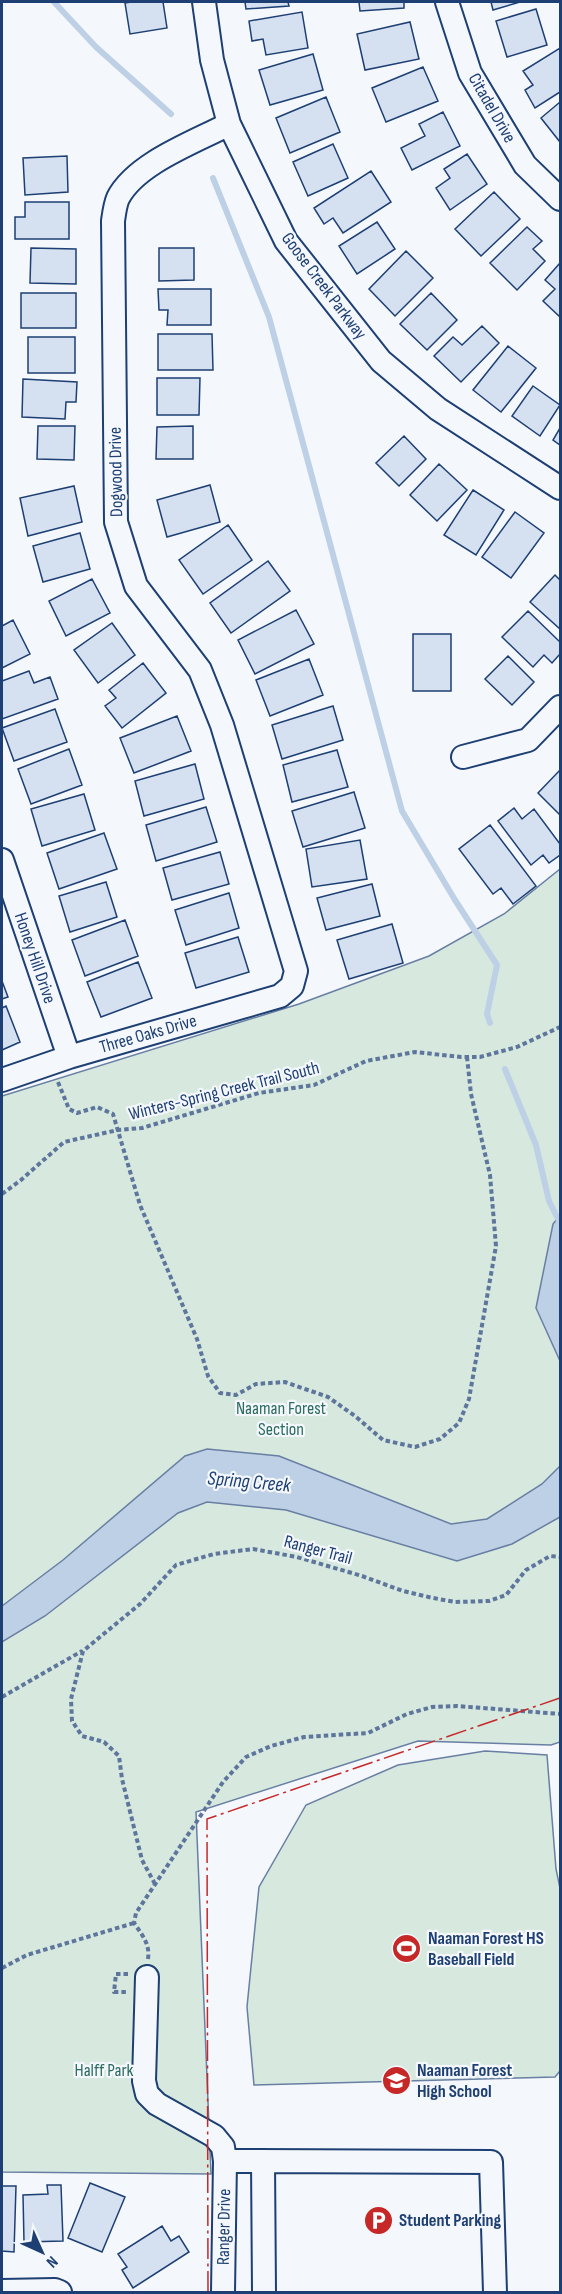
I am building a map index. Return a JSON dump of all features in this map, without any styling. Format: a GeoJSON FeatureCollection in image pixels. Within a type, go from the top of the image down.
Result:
{"type":"FeatureCollection","features":[{"type":"Feature","properties":{"kind":"street","name":"Goose Creek Parkway"},"geometry":{"type":"LineString","coordinates":[[204,2],[212,60],[229,124],[286,241],[381,360],[438,409],[542,478],[561,488]]}},
{"type":"Feature","properties":{"kind":"street","name":"Citadel Drive"},"geometry":{"type":"LineString","coordinates":[[447,2],[470,74],[525,165],[561,199]]}},
{"type":"Feature","properties":{"kind":"street","name":"Dogwood Drive"},"geometry":{"type":"LineString","coordinates":[[229,124],[143,169],[128,184],[117,201],[113,221],[116,522],[136,586],[200,670],[222,725],[292,956],[296,971],[292,986]]}},
{"type":"Feature","properties":{"kind":"street"},"geometry":{"type":"LineString","coordinates":[[462,757],[528,740],[561,707]]}},
{"type":"Feature","properties":{"kind":"street","name":"Honey Hill Drive"},"geometry":{"type":"LineString","coordinates":[[2,860],[63,1066]]}},
{"type":"Feature","properties":{"kind":"street","name":"Three Oaks Drive"},"geometry":{"type":"LineString","coordinates":[[2,1080],[63,1066],[280,996],[292,986]]}},
{"type":"Feature","properties":{"kind":"street"},"geometry":{"type":"LineString","coordinates":[[147,1977],[144,2080],[147,2094],[157,2104],[214,2136],[223,2147],[225,2161],[491,2162],[495,2292]]}},
{"type":"Feature","properties":{"kind":"street","name":"Ranger Drive"},"geometry":{"type":"LineString","coordinates":[[223,2292],[225,2161]]}},
{"type":"Feature","properties":{"kind":"street"},"geometry":{"type":"LineString","coordinates":[[263,2161],[264,2292]]}},
{"type":"Feature","properties":{"kind":"street"},"geometry":{"type":"LineString","coordinates":[[2,2291],[55,2290],[60,2292]]}},
{"type":"Feature","properties":{"kind":"path","name":"Winters-Spring Creek Trail South"},"geometry":{"type":"LineString","coordinates":[[2,1194],[64,1142],[118,1130],[142,1128],[260,1093],[314,1084],[366,1061],[415,1052],[467,1058],[480,1056],[517,1047],[561,1027]]}},
{"type":"Feature","properties":{"kind":"path"},"geometry":{"type":"LineString","coordinates":[[63,1066],[69,1109],[77,1113],[97,1107],[113,1114],[140,1205],[197,1339],[208,1376],[220,1393],[236,1395],[256,1384],[285,1382],[328,1397],[383,1440],[415,1447],[440,1439],[459,1424],[469,1399],[496,1246],[490,1176],[471,1094],[467,1058]]}},
{"type":"Feature","properties":{"kind":"path","name":"Ranger Trail"},"geometry":{"type":"LineString","coordinates":[[2,1697],[82,1651],[141,1604],[176,1565],[214,1554],[253,1549],[297,1557],[403,1591],[455,1602],[489,1601],[506,1594],[526,1570],[550,1556],[561,1557]]}},
{"type":"Feature","properties":{"kind":"path"},"geometry":{"type":"LineString","coordinates":[[82,1651],[71,1699],[72,1721],[82,1736],[104,1742],[119,1756],[122,1779],[142,1860],[155,1884]]}},
{"type":"Feature","properties":{"kind":"path"},"geometry":{"type":"LineString","coordinates":[[147,1977],[149,1947],[134,1923],[136,1913],[223,1782],[246,1757],[271,1746],[304,1737],[368,1733],[407,1714],[432,1707],[457,1706],[561,1714]]}},
{"type":"Feature","properties":{"kind":"path"},"geometry":{"type":"LineString","coordinates":[[2,1968],[27,1955],[134,1923]]}},
{"type":"Feature","properties":{"kind":"green space","name":"Naaman Forest Section"},"geometry":{"type":"Polygon","coordinates":[[[560,869],[560,1742],[551,1745],[418,1741],[196,1812],[211,2174],[2,2172],[2,1096],[299,1004],[429,956],[504,914],[560,869]]]}},
{"type":"Feature","properties":{"kind":"green space","name":"Naaman Forest HS Baseball Field"},"geometry":{"type":"Polygon","coordinates":[[[485,1751],[547,1755],[556,1869],[560,1888],[560,2071],[555,2077],[254,2085],[247,2007],[259,1887],[306,1805],[398,1765],[485,1751]]]}},
{"type":"Feature","properties":{"kind":"water"},"geometry":{"type":"Polygon","coordinates":[[[560,1215],[560,1361],[536,1308],[553,1224],[560,1215]]]}},
{"type":"Feature","properties":{"kind":"water","name":"Spring Creek"},"geometry":{"type":"Polygon","coordinates":[[[207,1449],[279,1456],[451,1524],[487,1519],[542,1484],[560,1466],[560,1517],[512,1544],[457,1561],[286,1510],[207,1502],[178,1513],[45,1616],[2,1642],[2,1606],[63,1560],[185,1456],[207,1449]]]}},
{"type":"Feature","properties":{"kind":"building"},"geometry":{"type":"Polygon","coordinates":[[[163,2],[167,28],[130,34],[125,3],[163,2]]]}},
{"type":"Feature","properties":{"kind":"building"},"geometry":{"type":"Polygon","coordinates":[[[245,2],[288,2],[289,6],[246,9],[245,2]]]}},
{"type":"Feature","properties":{"kind":"building"},"geometry":{"type":"Polygon","coordinates":[[[359,2],[404,2],[404,8],[360,11],[359,2]]]}},
{"type":"Feature","properties":{"kind":"building"},"geometry":{"type":"Polygon","coordinates":[[[491,2],[520,2],[493,10],[491,2]]]}},
{"type":"Feature","properties":{"kind":"building"},"geometry":{"type":"Polygon","coordinates":[[[536,9],[547,45],[507,57],[496,21],[536,9]]]}},
{"type":"Feature","properties":{"kind":"building"},"geometry":{"type":"Polygon","coordinates":[[[302,12],[308,48],[266,55],[263,39],[252,41],[249,21],[302,12]]]}},
{"type":"Feature","properties":{"kind":"building"},"geometry":{"type":"Polygon","coordinates":[[[410,22],[419,59],[365,70],[357,34],[410,22]]]}},
{"type":"Feature","properties":{"kind":"building"},"geometry":{"type":"Polygon","coordinates":[[[560,48],[560,92],[535,108],[525,90],[533,85],[523,71],[560,48]]]}},
{"type":"Feature","properties":{"kind":"building"},"geometry":{"type":"Polygon","coordinates":[[[313,54],[323,90],[270,105],[259,70],[313,54]]]}},
{"type":"Feature","properties":{"kind":"building"},"geometry":{"type":"Polygon","coordinates":[[[423,67],[438,101],[386,122],[372,88],[423,67]]]}},
{"type":"Feature","properties":{"kind":"building"},"geometry":{"type":"Polygon","coordinates":[[[326,97],[340,132],[290,153],[276,118],[326,97]]]}},
{"type":"Feature","properties":{"kind":"building"},"geometry":{"type":"Polygon","coordinates":[[[560,102],[560,142],[541,118],[560,102]]]}},
{"type":"Feature","properties":{"kind":"building"},"geometry":{"type":"Polygon","coordinates":[[[443,112],[460,146],[412,170],[401,148],[425,136],[419,124],[443,112]]]}},
{"type":"Feature","properties":{"kind":"building"},"geometry":{"type":"Polygon","coordinates":[[[333,144],[348,178],[308,196],[293,162],[333,144]]]}},
{"type":"Feature","properties":{"kind":"building"},"geometry":{"type":"Polygon","coordinates":[[[467,154],[487,184],[450,210],[436,188],[450,178],[444,169],[467,154]]]}},
{"type":"Feature","properties":{"kind":"building"},"geometry":{"type":"Polygon","coordinates":[[[67,156],[68,192],[25,195],[23,158],[67,156]]]}},
{"type":"Feature","properties":{"kind":"building"},"geometry":{"type":"Polygon","coordinates":[[[371,171],[391,202],[343,233],[333,218],[324,224],[314,208],[371,171]]]}},
{"type":"Feature","properties":{"kind":"building"},"geometry":{"type":"Polygon","coordinates":[[[494,192],[520,219],[481,256],[455,229],[494,192]]]}},
{"type":"Feature","properties":{"kind":"building"},"geometry":{"type":"Polygon","coordinates":[[[25,202],[69,202],[69,239],[15,239],[15,217],[25,217],[25,202]]]}},
{"type":"Feature","properties":{"kind":"building"},"geometry":{"type":"Polygon","coordinates":[[[377,222],[395,249],[357,274],[339,246],[377,222]]]}},
{"type":"Feature","properties":{"kind":"building"},"geometry":{"type":"Polygon","coordinates":[[[527,227],[542,241],[533,249],[545,261],[517,290],[490,263],[527,227]]]}},
{"type":"Feature","properties":{"kind":"building"},"geometry":{"type":"Polygon","coordinates":[[[31,248],[76,249],[76,284],[30,283],[31,248]]]}},
{"type":"Feature","properties":{"kind":"building"},"geometry":{"type":"Polygon","coordinates":[[[159,248],[194,248],[194,280],[159,281],[159,248]]]}},
{"type":"Feature","properties":{"kind":"building"},"geometry":{"type":"Polygon","coordinates":[[[406,251],[433,278],[395,316],[369,289],[406,251]]]}},
{"type":"Feature","properties":{"kind":"building"},"geometry":{"type":"Polygon","coordinates":[[[560,263],[560,317],[543,301],[555,289],[545,280],[560,263]]]}},
{"type":"Feature","properties":{"kind":"building"},"geometry":{"type":"Polygon","coordinates":[[[158,289],[211,289],[211,325],[167,325],[168,310],[159,310],[158,289]]]}},
{"type":"Feature","properties":{"kind":"building"},"geometry":{"type":"Polygon","coordinates":[[[21,293],[76,293],[76,328],[21,328],[21,293]]]}},
{"type":"Feature","properties":{"kind":"building"},"geometry":{"type":"Polygon","coordinates":[[[431,293],[457,320],[427,350],[400,324],[431,293]]]}},
{"type":"Feature","properties":{"kind":"building"},"geometry":{"type":"Polygon","coordinates":[[[482,326],[499,343],[461,382],[434,356],[453,337],[462,345],[482,326]]]}},
{"type":"Feature","properties":{"kind":"building"},"geometry":{"type":"Polygon","coordinates":[[[158,334],[212,334],[213,370],[158,370],[158,334]]]}},
{"type":"Feature","properties":{"kind":"building"},"geometry":{"type":"Polygon","coordinates":[[[28,337],[75,337],[75,373],[28,373],[28,337]]]}},
{"type":"Feature","properties":{"kind":"building"},"geometry":{"type":"Polygon","coordinates":[[[508,346],[536,368],[501,412],[473,390],[508,346]]]}},
{"type":"Feature","properties":{"kind":"building"},"geometry":{"type":"Polygon","coordinates":[[[157,378],[200,378],[199,415],[157,415],[157,378]]]}},
{"type":"Feature","properties":{"kind":"building"},"geometry":{"type":"Polygon","coordinates":[[[23,379],[77,382],[76,402],[66,402],[65,419],[22,417],[23,379]]]}},
{"type":"Feature","properties":{"kind":"building"},"geometry":{"type":"Polygon","coordinates":[[[533,386],[560,405],[540,436],[512,416],[533,386]]]}},
{"type":"Feature","properties":{"kind":"building"},"geometry":{"type":"Polygon","coordinates":[[[38,426],[75,426],[74,460],[37,459],[38,426]]]}},
{"type":"Feature","properties":{"kind":"building"},"geometry":{"type":"Polygon","coordinates":[[[193,426],[193,459],[156,459],[157,427],[193,426]]]}},
{"type":"Feature","properties":{"kind":"building"},"geometry":{"type":"Polygon","coordinates":[[[560,428],[560,445],[553,440],[560,428]]]}},
{"type":"Feature","properties":{"kind":"building"},"geometry":{"type":"Polygon","coordinates":[[[404,436],[426,459],[399,486],[376,463],[404,436]]]}},
{"type":"Feature","properties":{"kind":"building"},"geometry":{"type":"Polygon","coordinates":[[[439,464],[467,490],[437,521],[410,495],[439,464]]]}},
{"type":"Feature","properties":{"kind":"building"},"geometry":{"type":"Polygon","coordinates":[[[210,485],[220,522],[167,537],[157,500],[210,485]]]}},
{"type":"Feature","properties":{"kind":"building"},"geometry":{"type":"Polygon","coordinates":[[[74,486],[82,522],[28,536],[20,498],[74,486]]]}},
{"type":"Feature","properties":{"kind":"building"},"geometry":{"type":"Polygon","coordinates":[[[473,490],[504,510],[476,555],[444,535],[473,490]]]}},
{"type":"Feature","properties":{"kind":"building"},"geometry":{"type":"Polygon","coordinates":[[[515,512],[544,533],[511,578],[482,557],[515,512]]]}},
{"type":"Feature","properties":{"kind":"building"},"geometry":{"type":"Polygon","coordinates":[[[228,525],[252,560],[203,594],[179,560],[228,525]]]}},
{"type":"Feature","properties":{"kind":"building"},"geometry":{"type":"Polygon","coordinates":[[[80,533],[90,569],[43,582],[33,546],[80,533]]]}},
{"type":"Feature","properties":{"kind":"building"},"geometry":{"type":"Polygon","coordinates":[[[268,561],[290,591],[231,633],[210,603],[268,561]]]}},
{"type":"Feature","properties":{"kind":"building"},"geometry":{"type":"Polygon","coordinates":[[[555,575],[560,580],[560,629],[530,602],[555,575]]]}},
{"type":"Feature","properties":{"kind":"building"},"geometry":{"type":"Polygon","coordinates":[[[92,579],[110,613],[66,636],[49,601],[92,579]]]}},
{"type":"Feature","properties":{"kind":"building"},"geometry":{"type":"Polygon","coordinates":[[[296,610],[314,644],[255,674],[238,640],[296,610]]]}},
{"type":"Feature","properties":{"kind":"building"},"geometry":{"type":"Polygon","coordinates":[[[528,611],[560,642],[560,654],[552,663],[544,655],[533,667],[502,637],[528,611]]]}},
{"type":"Feature","properties":{"kind":"building"},"geometry":{"type":"Polygon","coordinates":[[[13,620],[30,654],[2,668],[2,626],[13,620]]]}},
{"type":"Feature","properties":{"kind":"building"},"geometry":{"type":"Polygon","coordinates":[[[112,623],[135,655],[98,683],[74,650],[112,623]]]}},
{"type":"Feature","properties":{"kind":"building"},"geometry":{"type":"Polygon","coordinates":[[[413,634],[451,634],[451,691],[413,691],[413,634]]]}},
{"type":"Feature","properties":{"kind":"building"},"geometry":{"type":"Polygon","coordinates":[[[508,656],[534,682],[512,705],[485,679],[508,656]]]}},
{"type":"Feature","properties":{"kind":"building"},"geometry":{"type":"Polygon","coordinates":[[[309,659],[323,695],[270,716],[256,680],[309,659]]]}},
{"type":"Feature","properties":{"kind":"building"},"geometry":{"type":"Polygon","coordinates":[[[143,663],[166,693],[122,728],[105,706],[116,698],[109,690],[143,663]]]}},
{"type":"Feature","properties":{"kind":"building"},"geometry":{"type":"Polygon","coordinates":[[[29,671],[34,683],[50,677],[58,699],[2,719],[2,681],[29,671]]]}},
{"type":"Feature","properties":{"kind":"building"},"geometry":{"type":"Polygon","coordinates":[[[333,706],[343,740],[282,759],[272,725],[333,706]]]}},
{"type":"Feature","properties":{"kind":"building"},"geometry":{"type":"Polygon","coordinates":[[[55,709],[67,742],[14,761],[2,728],[55,709]]]}},
{"type":"Feature","properties":{"kind":"building"},"geometry":{"type":"Polygon","coordinates":[[[177,716],[191,751],[134,773],[120,738],[177,716]]]}},
{"type":"Feature","properties":{"kind":"building"},"geometry":{"type":"Polygon","coordinates":[[[69,749],[82,785],[31,804],[18,769],[69,749]]]}},
{"type":"Feature","properties":{"kind":"building"},"geometry":{"type":"Polygon","coordinates":[[[337,750],[348,787],[292,802],[283,765],[337,750]]]}},
{"type":"Feature","properties":{"kind":"building"},"geometry":{"type":"Polygon","coordinates":[[[195,764],[204,799],[144,816],[135,781],[195,764]]]}},
{"type":"Feature","properties":{"kind":"building"},"geometry":{"type":"Polygon","coordinates":[[[560,770],[560,815],[538,793],[560,770]]]}},
{"type":"Feature","properties":{"kind":"building"},"geometry":{"type":"Polygon","coordinates":[[[354,792],[365,828],[303,847],[292,811],[354,792]]]}},
{"type":"Feature","properties":{"kind":"building"},"geometry":{"type":"Polygon","coordinates":[[[84,794],[95,830],[42,846],[31,809],[84,794]]]}},
{"type":"Feature","properties":{"kind":"building"},"geometry":{"type":"Polygon","coordinates":[[[206,807],[217,842],[156,861],[146,825],[206,807]]]}},
{"type":"Feature","properties":{"kind":"building"},"geometry":{"type":"Polygon","coordinates":[[[514,808],[522,819],[534,809],[560,844],[560,855],[549,863],[543,855],[531,865],[498,821],[514,808]]]}},
{"type":"Feature","properties":{"kind":"building"},"geometry":{"type":"Polygon","coordinates":[[[490,825],[536,886],[513,904],[501,888],[493,894],[459,849],[490,825]]]}},
{"type":"Feature","properties":{"kind":"building"},"geometry":{"type":"Polygon","coordinates":[[[104,833],[117,869],[59,889],[47,853],[104,833]]]}},
{"type":"Feature","properties":{"kind":"building"},"geometry":{"type":"Polygon","coordinates":[[[360,840],[367,879],[312,887],[306,849],[360,840]]]}},
{"type":"Feature","properties":{"kind":"building"},"geometry":{"type":"Polygon","coordinates":[[[220,852],[229,884],[172,900],[163,868],[220,852]]]}},
{"type":"Feature","properties":{"kind":"building"},"geometry":{"type":"Polygon","coordinates":[[[106,882],[117,917],[70,932],[59,896],[106,882]]]}},
{"type":"Feature","properties":{"kind":"building"},"geometry":{"type":"Polygon","coordinates":[[[372,884],[380,916],[326,930],[317,898],[372,884]]]}},
{"type":"Feature","properties":{"kind":"building"},"geometry":{"type":"Polygon","coordinates":[[[229,893],[239,928],[186,945],[175,910],[229,893]]]}},
{"type":"Feature","properties":{"kind":"building"},"geometry":{"type":"Polygon","coordinates":[[[125,920],[138,956],[85,976],[72,940],[125,920]]]}},
{"type":"Feature","properties":{"kind":"building"},"geometry":{"type":"Polygon","coordinates":[[[392,924],[403,963],[349,979],[337,940],[392,924]]]}},
{"type":"Feature","properties":{"kind":"building"},"geometry":{"type":"Polygon","coordinates":[[[238,937],[249,972],[196,988],[185,953],[238,937]]]}},
{"type":"Feature","properties":{"kind":"building"},"geometry":{"type":"Polygon","coordinates":[[[138,962],[152,998],[101,1017],[87,982],[138,962]]]}},
{"type":"Feature","properties":{"kind":"building"},"geometry":{"type":"Polygon","coordinates":[[[2,981],[8,997],[2,999],[2,981]]]}},
{"type":"Feature","properties":{"kind":"building"},"geometry":{"type":"Polygon","coordinates":[[[6,1006],[20,1042],[2,1050],[2,1008],[6,1006]]]}},
{"type":"Feature","properties":{"kind":"building"},"geometry":{"type":"Polygon","coordinates":[[[90,2183],[125,2197],[102,2252],[68,2238],[90,2183]]]}},
{"type":"Feature","properties":{"kind":"building"},"geometry":{"type":"Polygon","coordinates":[[[47,2185],[61,2185],[63,2241],[24,2242],[23,2195],[48,2194],[47,2185]]]}},
{"type":"Feature","properties":{"kind":"building"},"geometry":{"type":"Polygon","coordinates":[[[2,2186],[16,2186],[14,2252],[2,2251],[2,2186]]]}},
{"type":"Feature","properties":{"kind":"building"},"geometry":{"type":"Polygon","coordinates":[[[162,2226],[171,2241],[179,2236],[189,2252],[133,2288],[122,2270],[127,2267],[118,2254],[162,2226]]]}},
{"type":"Feature","properties":{"kind":"waterway"},"geometry":{"type":"LineString","coordinates":[[54,2],[96,47],[171,114]]}},
{"type":"Feature","properties":{"kind":"waterway"},"geometry":{"type":"LineString","coordinates":[[213,178],[269,317],[402,811],[497,965],[487,1014],[490,1023]]}},
{"type":"Feature","properties":{"kind":"waterway"},"geometry":{"type":"LineString","coordinates":[[505,1069],[536,1145],[549,1201],[560,1223]]}},
{"type":"Feature","properties":{"kind":"power"},"geometry":{"type":"LineString","coordinates":[[208,2292],[207,1819],[560,1698]]}},
{"type":"Feature","properties":{"kind":"place","name":"Naaman Forest HS Baseball Field"},"geometry":{"type":"Point","coordinates":[407,1948]}},
{"type":"Feature","properties":{"kind":"place","name":"Naaman Forest High School"},"geometry":{"type":"Point","coordinates":[396,2080]}},
{"type":"Feature","properties":{"kind":"place","name":"Student Parking"},"geometry":{"type":"Point","coordinates":[378,2220]}},
{"type":"Feature","properties":{"kind":"park label","name":"Halff Park"},"geometry":{"type":"Point","coordinates":[104,2070]}}]}
